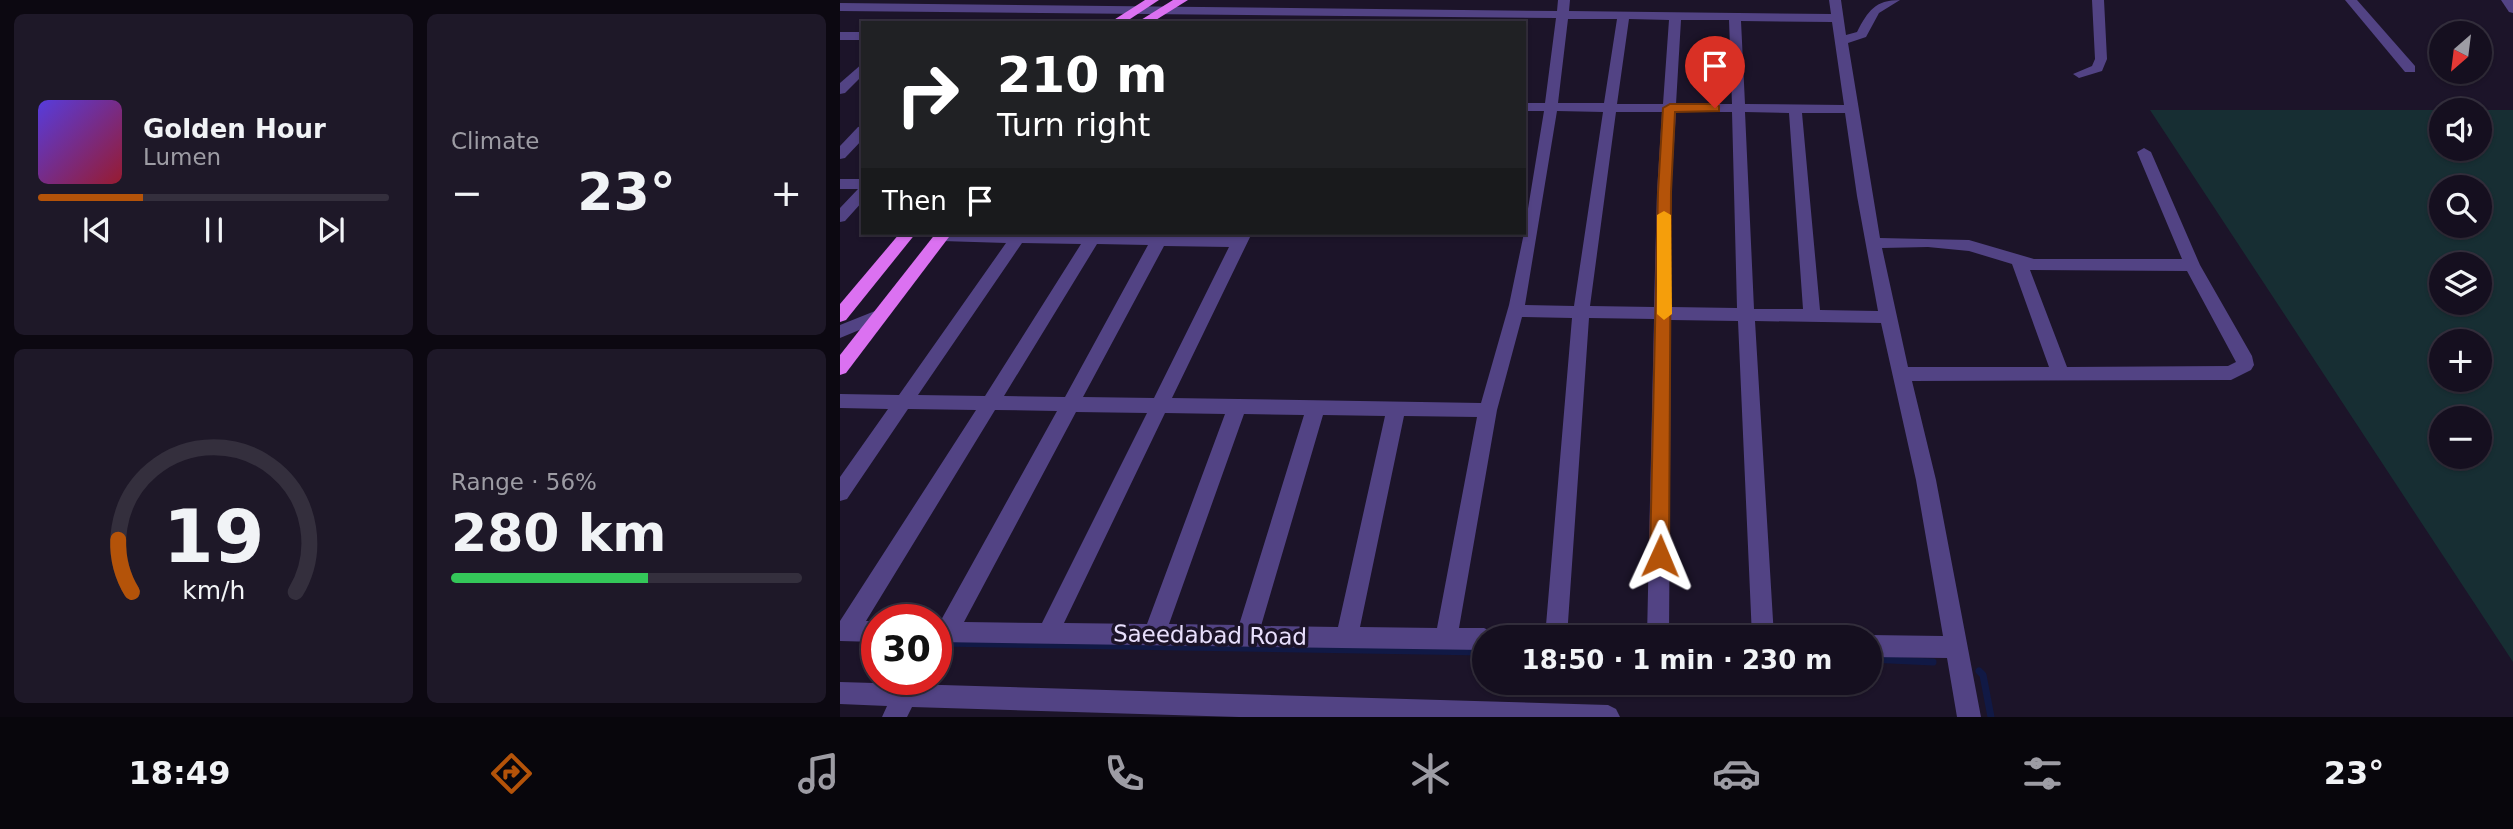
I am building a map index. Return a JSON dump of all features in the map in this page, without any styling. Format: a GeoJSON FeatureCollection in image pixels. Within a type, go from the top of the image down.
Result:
{"type":"FeatureCollection","features":[{"type":"Feature","properties":{"kind":"main road"},"geometry":{"type":"LineString","coordinates":[[1144,21],[1157,5],[1182,0]]}},
{"type":"Feature","properties":{"kind":"main road"},"geometry":{"type":"LineString","coordinates":[[1118,21],[1134,10]]}},
{"type":"Feature","properties":{"kind":"main road"},"geometry":{"type":"LineString","coordinates":[[840,316],[906,235]]}},
{"type":"Feature","properties":{"kind":"main road"},"geometry":{"type":"LineString","coordinates":[[840,368],[942,235]]}},
{"type":"Feature","properties":{"kind":"street"},"geometry":{"type":"LineString","coordinates":[[1348,18],[1356,0]]}},
{"type":"Feature","properties":{"kind":"street"},"geometry":{"type":"LineString","coordinates":[[1396,18],[1403,0]]}},
{"type":"Feature","properties":{"kind":"street"},"geometry":{"type":"LineString","coordinates":[[1451,18],[1457,0]]}},
{"type":"Feature","properties":{"kind":"street"},"geometry":{"type":"LineString","coordinates":[[1842,41],[1862,34],[1874,11],[1894,0]]}},
{"type":"Feature","properties":{"kind":"street"},"geometry":{"type":"LineString","coordinates":[[2079,74],[2096,68],[2101,59],[2098,0]]}},
{"type":"Feature","properties":{"kind":"street"},"geometry":{"type":"LineString","coordinates":[[2351,0],[2410,69]]}},
{"type":"Feature","properties":{"kind":"street"},"geometry":{"type":"LineString","coordinates":[[2507,0],[2513,9]]}},
{"type":"Feature","properties":{"kind":"street"},"geometry":{"type":"LineString","coordinates":[[840,7],[1069,5],[1134,10],[1157,5],[1229,17],[1505,19],[1563,8],[1623,16],[1735,17],[1836,9],[1873,243],[1926,480],[1969,717]]}},
{"type":"Feature","properties":{"kind":"street"},"geometry":{"type":"LineString","coordinates":[[1446,638],[1488,410],[1515,311],[1552,107],[1563,8]]}},
{"type":"Feature","properties":{"kind":"street"},"geometry":{"type":"LineString","coordinates":[[1557,625],[1581,312],[1623,16]]}},
{"type":"Feature","properties":{"kind":"street"},"geometry":{"type":"LineString","coordinates":[[1658,625],[1664,192],[1675,16]]}},
{"type":"Feature","properties":{"kind":"street"},"geometry":{"type":"LineString","coordinates":[[1735,17],[1745,315],[1762,625]]}},
{"type":"Feature","properties":{"kind":"street"},"geometry":{"type":"LineString","coordinates":[[842,38],[861,36]]}},
{"type":"Feature","properties":{"kind":"street"},"geometry":{"type":"LineString","coordinates":[[840,90],[861,69]]}},
{"type":"Feature","properties":{"kind":"street"},"geometry":{"type":"LineString","coordinates":[[1526,107],[1852,109]]}},
{"type":"Feature","properties":{"kind":"street"},"geometry":{"type":"LineString","coordinates":[[1795,108],[1812,316]]}},
{"type":"Feature","properties":{"kind":"street"},"geometry":{"type":"LineString","coordinates":[[840,155],[861,132]]}},
{"type":"Feature","properties":{"kind":"street"},"geometry":{"type":"LineString","coordinates":[[1901,374],[2062,375],[2231,373],[2240,370],[2245,365],[2243,356],[2192,265],[2144,152]]}},
{"type":"Feature","properties":{"kind":"street"},"geometry":{"type":"LineString","coordinates":[[840,184],[861,184]]}},
{"type":"Feature","properties":{"kind":"street"},"geometry":{"type":"LineString","coordinates":[[840,217],[861,194]]}},
{"type":"Feature","properties":{"kind":"street"},"geometry":{"type":"LineString","coordinates":[[840,493],[1019,235],[1242,238],[1048,633]]}},
{"type":"Feature","properties":{"kind":"street"},"geometry":{"type":"LineString","coordinates":[[844,631],[1094,236]]}},
{"type":"Feature","properties":{"kind":"street"},"geometry":{"type":"LineString","coordinates":[[952,613],[1161,237]]}},
{"type":"Feature","properties":{"kind":"street"},"geometry":{"type":"LineString","coordinates":[[1873,243],[1963,245],[1984,248],[2019,263],[2192,265]]}},
{"type":"Feature","properties":{"kind":"street"},"geometry":{"type":"LineString","coordinates":[[2019,263],[2062,375]]}},
{"type":"Feature","properties":{"kind":"street"},"geometry":{"type":"LineString","coordinates":[[1515,311],[1888,317]]}},
{"type":"Feature","properties":{"kind":"street"},"geometry":{"type":"LineString","coordinates":[[840,332],[880,315]]}},
{"type":"Feature","properties":{"kind":"street"},"geometry":{"type":"LineString","coordinates":[[840,401],[1488,410]]}},
{"type":"Feature","properties":{"kind":"street"},"geometry":{"type":"LineString","coordinates":[[1154,635],[1237,407]]}},
{"type":"Feature","properties":{"kind":"street"},"geometry":{"type":"LineString","coordinates":[[1247,636],[1316,407]]}},
{"type":"Feature","properties":{"kind":"street"},"geometry":{"type":"LineString","coordinates":[[1347,637],[1396,409]]}},
{"type":"Feature","properties":{"kind":"street","name":"Saeedabad Road"},"geometry":{"type":"LineString","coordinates":[[952,633],[1472,639]]}},
{"type":"Feature","properties":{"kind":"street"},"geometry":{"type":"LineString","coordinates":[[1882,646],[1956,647]]}},
{"type":"Feature","properties":{"kind":"street"},"geometry":{"type":"LineString","coordinates":[[840,693],[861,694]]}},
{"type":"Feature","properties":{"kind":"street"},"geometry":{"type":"LineString","coordinates":[[894,717],[906,695],[1011,708],[1608,717]]}},
{"type":"Feature","properties":{"kind":"green space"},"geometry":{"type":"Polygon","coordinates":[[[2150,110],[2429,110],[2429,161],[2492,161],[2492,110],[2513,110],[2513,662],[2150,110]]]}},
{"type":"Feature","properties":{"kind":"waterway"},"geometry":{"type":"LineString","coordinates":[[952,643],[1472,652]]}},
{"type":"Feature","properties":{"kind":"waterway"},"geometry":{"type":"LineString","coordinates":[[1882,660],[1933,662]]}},
{"type":"Feature","properties":{"kind":"waterway"},"geometry":{"type":"LineString","coordinates":[[1979,671],[1983,675],[1991,717]]}},
{"type":"Feature","properties":{"kind":"slow traffic"},"geometry":{"type":"LineString","coordinates":[[1664,215],[1664,314]]}},
{"type":"Feature","properties":{"kind":"route"},"geometry":{"type":"LineString","coordinates":[[1660,556],[1664,192],[1670,108],[1715,108]]}}]}
